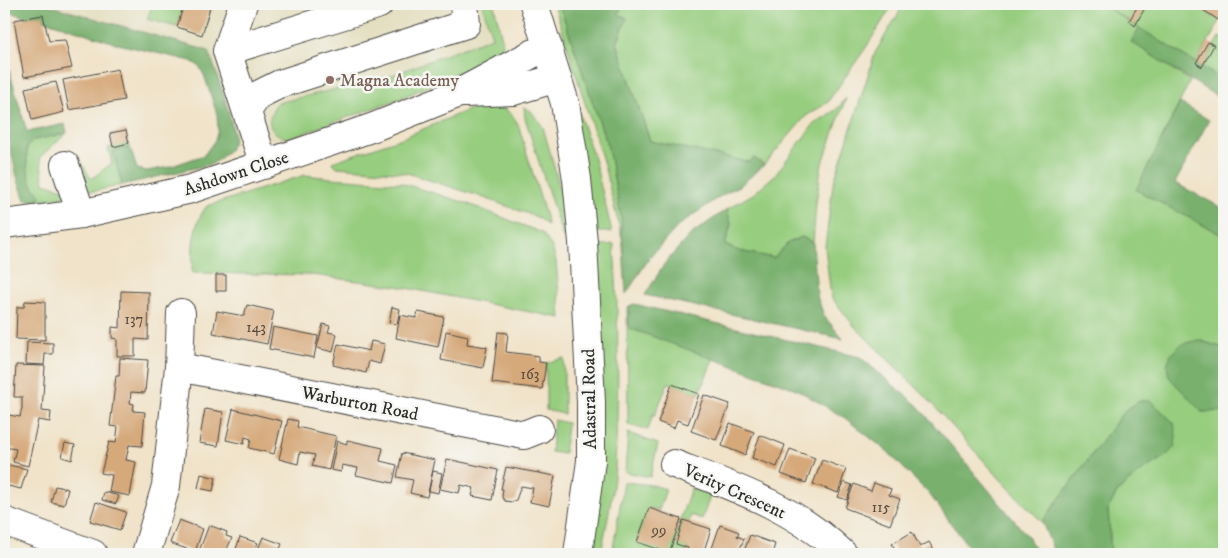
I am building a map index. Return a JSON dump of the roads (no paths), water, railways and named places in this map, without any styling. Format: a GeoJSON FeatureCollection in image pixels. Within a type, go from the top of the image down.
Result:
{"type":"FeatureCollection","features":[{"type":"Feature","properties":{"kind":"street"},"geometry":{"type":"LineString","coordinates":[[243,4],[227,51],[264,165]]}},
{"type":"Feature","properties":{"kind":"street"},"geometry":{"type":"LineString","coordinates":[[227,51],[379,4]]}},
{"type":"Feature","properties":{"kind":"street"},"geometry":{"type":"LineString","coordinates":[[247,112],[258,94],[280,84],[466,24],[464,4]]}},
{"type":"Feature","properties":{"kind":"street","name":"Adastral Road"},"geometry":{"type":"LineString","coordinates":[[515,4],[540,51]]}},
{"type":"Feature","properties":{"kind":"street","name":"Adastral Road"},"geometry":{"type":"LineString","coordinates":[[534,4],[540,51],[548,81],[572,206],[583,242],[591,402],[591,461],[578,554]]}},
{"type":"Feature","properties":{"kind":"street"},"geometry":{"type":"LineString","coordinates":[[459,93],[540,51]]}},
{"type":"Feature","properties":{"kind":"street"},"geometry":{"type":"LineString","coordinates":[[459,93],[513,91],[548,81]]}},
{"type":"Feature","properties":{"kind":"street","name":"Ashdown Close"},"geometry":{"type":"LineString","coordinates":[[5,221],[81,214],[192,189],[374,127],[459,93]]}},
{"type":"Feature","properties":{"kind":"street"},"geometry":{"type":"LineString","coordinates":[[65,165],[81,214]]}},
{"type":"Feature","properties":{"kind":"street"},"geometry":{"type":"LineString","coordinates":[[146,554],[166,486],[179,367],[181,313]]}},
{"type":"Feature","properties":{"kind":"street","name":"Warburton Road"},"geometry":{"type":"LineString","coordinates":[[179,367],[524,435],[539,429]]}},
{"type":"Feature","properties":{"kind":"street","name":"Verity Crescent"},"geometry":{"type":"LineString","coordinates":[[674,464],[748,492],[799,519],[843,554]]}},
{"type":"Feature","properties":{"kind":"street"},"geometry":{"type":"LineString","coordinates":[[4,521],[93,554]]}},
{"type":"Feature","properties":{"kind":"place","name":"Magna Academy"},"geometry":{"type":"Point","coordinates":[330,80]}}]}
